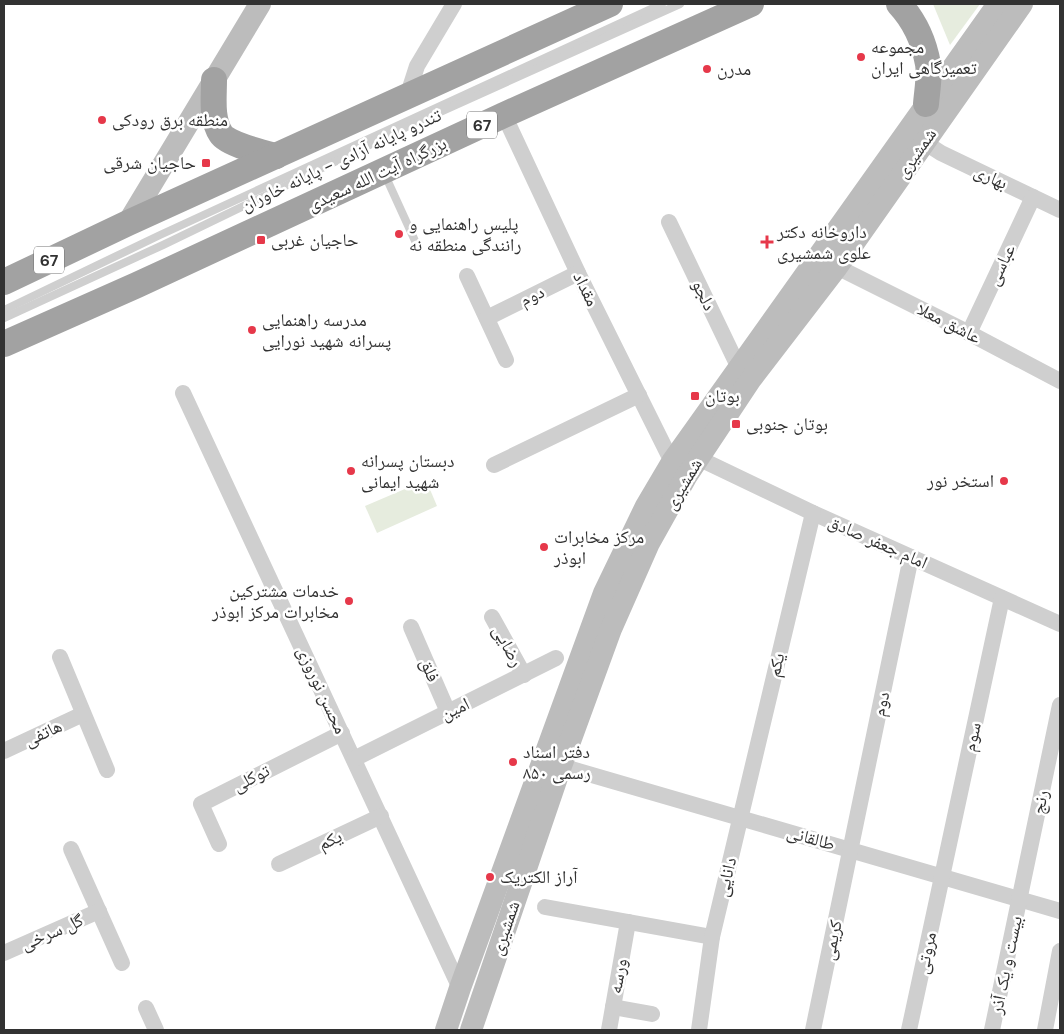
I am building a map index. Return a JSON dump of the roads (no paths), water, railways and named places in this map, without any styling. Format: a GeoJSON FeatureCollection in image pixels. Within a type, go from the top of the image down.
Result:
{"type":"FeatureCollection","features":[{"type":"Feature","properties":{"kind":"highway","name":"67"},"geometry":{"type":"LineString","coordinates":[[4,282],[128,223],[610,4]]}},
{"type":"Feature","properties":{"kind":"highway","name":"بزرگراه آیت الله سعیدی"},"geometry":{"type":"LineString","coordinates":[[4,344],[751,4]]}},
{"type":"Feature","properties":{"kind":"highway"},"geometry":{"type":"LineString","coordinates":[[898,4],[919,34],[928,65],[926,104]]}},
{"type":"Feature","properties":{"kind":"highway"},"geometry":{"type":"LineString","coordinates":[[214,80],[216,122],[222,136],[238,144],[276,156]]}},
{"type":"Feature","properties":{"kind":"main road"},"geometry":{"type":"LineString","coordinates":[[128,223],[260,4]]}},
{"type":"Feature","properties":{"kind":"main road","name":"شمشیری"},"geometry":{"type":"LineString","coordinates":[[827,262],[926,104],[998,4]]}},
{"type":"Feature","properties":{"kind":"main road","name":"شمشیری"},"geometry":{"type":"LineString","coordinates":[[446,1030],[460,988],[552,763],[685,461],[745,373],[827,262],[924,142],[1022,4]]}},
{"type":"Feature","properties":{"kind":"main road","name":"شمشیری"},"geometry":{"type":"LineString","coordinates":[[471,1030],[552,763]]}},
{"type":"Feature","properties":{"kind":"main road"},"geometry":{"type":"LineString","coordinates":[[460,988],[482,996]]}},
{"type":"Feature","properties":{"kind":"street"},"geometry":{"type":"LineString","coordinates":[[407,97],[417,66],[454,4]]}},
{"type":"Feature","properties":{"kind":"street","name":"مقداد"},"geometry":{"type":"LineString","coordinates":[[504,115],[578,273],[639,395],[685,461]]}},
{"type":"Feature","properties":{"kind":"street","name":"بهاری"},"geometry":{"type":"LineString","coordinates":[[924,142],[941,153],[1060,210]]}},
{"type":"Feature","properties":{"kind":"street","name":"عباسی"},"geometry":{"type":"LineString","coordinates":[[969,333],[1033,197]]}},
{"type":"Feature","properties":{"kind":"street","name":"دلجو"},"geometry":{"type":"LineString","coordinates":[[669,222],[745,373]]}},
{"type":"Feature","properties":{"kind":"street","name":"عاشق معلا"},"geometry":{"type":"LineString","coordinates":[[827,262],[1060,381]]}},
{"type":"Feature","properties":{"kind":"street","name":"دوم"},"geometry":{"type":"LineString","coordinates":[[487,318],[578,273]]}},
{"type":"Feature","properties":{"kind":"street"},"geometry":{"type":"LineString","coordinates":[[467,276],[506,360]]}},
{"type":"Feature","properties":{"kind":"street","name":"محسن نوروزی"},"geometry":{"type":"LineString","coordinates":[[183,393],[460,988]]}},
{"type":"Feature","properties":{"kind":"street"},"geometry":{"type":"LineString","coordinates":[[494,465],[639,395]]}},
{"type":"Feature","properties":{"kind":"street","name":"امام جعفر صادق"},"geometry":{"type":"LineString","coordinates":[[685,461],[813,513],[1060,624]]}},
{"type":"Feature","properties":{"kind":"street","name":"یکم"},"geometry":{"type":"LineString","coordinates":[[740,818],[813,513]]}},
{"type":"Feature","properties":{"kind":"street","name":"دوم"},"geometry":{"type":"LineString","coordinates":[[850,850],[912,557]]}},
{"type":"Feature","properties":{"kind":"street","name":"سوم"},"geometry":{"type":"LineString","coordinates":[[942,876],[1002,598]]}},
{"type":"Feature","properties":{"kind":"street","name":"رضایی"},"geometry":{"type":"LineString","coordinates":[[492,617],[524,675]]}},
{"type":"Feature","properties":{"kind":"street","name":"فلق"},"geometry":{"type":"LineString","coordinates":[[411,627],[448,712]]}},
{"type":"Feature","properties":{"kind":"street","name":"هاتفی"},"geometry":{"type":"LineString","coordinates":[[60,657],[107,770]]}},
{"type":"Feature","properties":{"kind":"street","name":"امین"},"geometry":{"type":"LineString","coordinates":[[354,759],[556,658]]}},
{"type":"Feature","properties":{"kind":"street","name":"رنج"},"geometry":{"type":"LineString","coordinates":[[1020,899],[1060,705]]}},
{"type":"Feature","properties":{"kind":"street","name":"هاتفی"},"geometry":{"type":"LineString","coordinates":[[4,751],[83,714]]}},
{"type":"Feature","properties":{"kind":"street","name":"توکلی"},"geometry":{"type":"LineString","coordinates":[[219,844],[201,804],[342,733]]}},
{"type":"Feature","properties":{"kind":"street","name":"طالقانی"},"geometry":{"type":"LineString","coordinates":[[552,763],[1060,911]]}},
{"type":"Feature","properties":{"kind":"street","name":"یکم"},"geometry":{"type":"LineString","coordinates":[[279,864],[381,816]]}},
{"type":"Feature","properties":{"kind":"street","name":"دانایی"},"geometry":{"type":"LineString","coordinates":[[699,1030],[712,937],[740,818]]}},
{"type":"Feature","properties":{"kind":"street","name":"گل سرخی"},"geometry":{"type":"LineString","coordinates":[[71,849],[122,963]]}},
{"type":"Feature","properties":{"kind":"street","name":"کریمی"},"geometry":{"type":"LineString","coordinates":[[813,1030],[850,850]]}},
{"type":"Feature","properties":{"kind":"street","name":"مروتی"},"geometry":{"type":"LineString","coordinates":[[909,1030],[942,876]]}},
{"type":"Feature","properties":{"kind":"street","name":"بیست و یک آذر"},"geometry":{"type":"LineString","coordinates":[[992,1030],[1020,899]]}},
{"type":"Feature","properties":{"kind":"street"},"geometry":{"type":"LineString","coordinates":[[545,907],[712,937]]}},
{"type":"Feature","properties":{"kind":"street","name":"گل سرخی"},"geometry":{"type":"LineString","coordinates":[[4,953],[100,912]]}},
{"type":"Feature","properties":{"kind":"street","name":"ورسه"},"geometry":{"type":"LineString","coordinates":[[609,1030],[628,922]]}},
{"type":"Feature","properties":{"kind":"street"},"geometry":{"type":"LineString","coordinates":[[1045,1030],[1060,951]]}},
{"type":"Feature","properties":{"kind":"street"},"geometry":{"type":"LineString","coordinates":[[613,1007],[652,1014]]}},
{"type":"Feature","properties":{"kind":"street"},"geometry":{"type":"LineString","coordinates":[[146,1008],[156,1030]]}},
{"type":"Feature","properties":{"kind":"lane"},"geometry":{"type":"LineString","coordinates":[[4,310],[160,235],[662,4]]}},
{"type":"Feature","properties":{"kind":"lane","name":"تندرو پایانه آزادی - پایانه خاوران"},"geometry":{"type":"LineString","coordinates":[[4,318],[163,245],[409,126],[680,4]]}},
{"type":"Feature","properties":{"kind":"lane"},"geometry":{"type":"LineString","coordinates":[[383,171],[416,244]]}},
{"type":"Feature","properties":{"kind":"place","name":"مجموعه تعمیرگاهی ایران"},"geometry":{"type":"Point","coordinates":[861,57]}},
{"type":"Feature","properties":{"kind":"place","name":"مدرن"},"geometry":{"type":"Point","coordinates":[707,69]}},
{"type":"Feature","properties":{"kind":"place","name":"منطقه برق رودکی"},"geometry":{"type":"Point","coordinates":[102,120]}},
{"type":"Feature","properties":{"kind":"place","name":"حاجیان شرقی"},"geometry":{"type":"Point","coordinates":[206,163]}},
{"type":"Feature","properties":{"kind":"place","name":"پلیس راهنمایی و رانندگی منطقه نه"},"geometry":{"type":"Point","coordinates":[399,234]}},
{"type":"Feature","properties":{"kind":"place","name":"حاجیان غربی"},"geometry":{"type":"Point","coordinates":[261,240]}},
{"type":"Feature","properties":{"kind":"place","name":"داروخانه دکتر علوی شمشیری"},"geometry":{"type":"Point","coordinates":[767,242]}},
{"type":"Feature","properties":{"kind":"place","name":"مدرسه راهنمایی پسرانه شهید نورایی"},"geometry":{"type":"Point","coordinates":[252,330]}},
{"type":"Feature","properties":{"kind":"place","name":"بوتان"},"geometry":{"type":"Point","coordinates":[695,396]}},
{"type":"Feature","properties":{"kind":"place","name":"بوتان جنوبی"},"geometry":{"type":"Point","coordinates":[736,424]}},
{"type":"Feature","properties":{"kind":"place","name":"دبستان پسرانه شهید ایمانی"},"geometry":{"type":"Point","coordinates":[351,471]}},
{"type":"Feature","properties":{"kind":"place","name":"استخر نور"},"geometry":{"type":"Point","coordinates":[1004,481]}},
{"type":"Feature","properties":{"kind":"place","name":"مرکز مخابرات ابوذر"},"geometry":{"type":"Point","coordinates":[544,547]}},
{"type":"Feature","properties":{"kind":"place","name":"خدمات مشترکین مخابرات مرکز ابوذر"},"geometry":{"type":"Point","coordinates":[349,601]}},
{"type":"Feature","properties":{"kind":"place","name":"دفتر اسناد رسمی ۸۵۰"},"geometry":{"type":"Point","coordinates":[513,762]}},
{"type":"Feature","properties":{"kind":"place","name":"آراز الکتریک"},"geometry":{"type":"Point","coordinates":[490,877]}}]}
